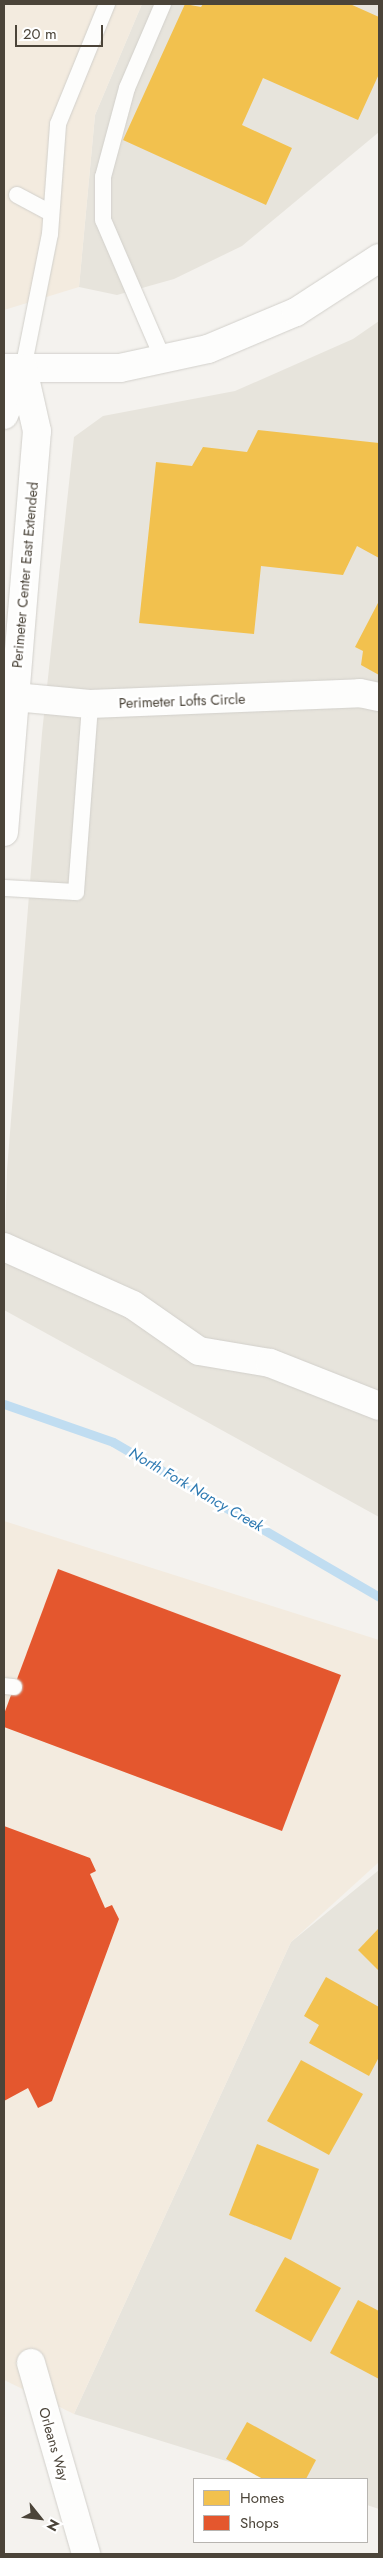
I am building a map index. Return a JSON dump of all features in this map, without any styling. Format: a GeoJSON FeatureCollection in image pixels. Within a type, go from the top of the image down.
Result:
{"type":"FeatureCollection","features":[{"type":"Feature","properties":{"kind":"street"},"geometry":{"type":"LineString","coordinates":[[4,415],[13,369],[103,370],[163,360],[208,349],[279,321],[340,288],[379,258]]}},
{"type":"Feature","properties":{"kind":"street","name":"Perimeter Center East Extended"},"geometry":{"type":"LineString","coordinates":[[4,832],[9,696],[37,431],[13,369]]}},
{"type":"Feature","properties":{"kind":"street","name":"Perimeter Lofts Circle"},"geometry":{"type":"LineString","coordinates":[[9,696],[90,704],[370,695]]}},
{"type":"Feature","properties":{"kind":"street"},"geometry":{"type":"LineString","coordinates":[[4,1247],[133,1306],[199,1351],[270,1363],[379,1406]]}},
{"type":"Feature","properties":{"kind":"street","name":"Orleans Way"},"geometry":{"type":"LineString","coordinates":[[31,2363],[86,2554]]}},
{"type":"Feature","properties":{"kind":"lane"},"geometry":{"type":"LineString","coordinates":[[13,369],[51,213],[58,124],[107,4]]}},
{"type":"Feature","properties":{"kind":"lane"},"geometry":{"type":"LineString","coordinates":[[163,4],[128,88],[104,177],[103,220],[163,360]]}},
{"type":"Feature","properties":{"kind":"lane"},"geometry":{"type":"LineString","coordinates":[[17,195],[51,213]]}},
{"type":"Feature","properties":{"kind":"lane"},"geometry":{"type":"LineString","coordinates":[[4,888],[76,892],[90,704]]}},
{"type":"Feature","properties":{"kind":"shaded area"},"geometry":{"type":"Polygon","coordinates":[[[4,4],[142,4],[95,115],[79,287],[4,310],[4,4]]]}},
{"type":"Feature","properties":{"kind":"shaded area"},"geometry":{"type":"Polygon","coordinates":[[[142,4],[379,4],[379,132],[242,246],[174,279],[117,295],[79,287],[95,115],[142,4]]]}},
{"type":"Feature","properties":{"kind":"shaded area"},"geometry":{"type":"Polygon","coordinates":[[[379,321],[379,1517],[4,1310],[4,1268],[7,1170],[42,733],[74,437],[103,416],[235,391],[353,339],[379,321]]]}},
{"type":"Feature","properties":{"kind":"shaded area"},"geometry":{"type":"Polygon","coordinates":[[[4,1521],[379,1640],[379,1862],[291,1942],[74,2414],[4,2380],[4,1521]]]}},
{"type":"Feature","properties":{"kind":"shaded area"},"geometry":{"type":"Polygon","coordinates":[[[379,1870],[379,2509],[368,2505],[368,2478],[281,2478],[74,2414],[291,1942],[379,1870]]]}},
{"type":"Feature","properties":{"kind":"building: Homes"},"geometry":{"type":"Polygon","coordinates":[[[185,4],[201,7],[203,4],[350,4],[379,17],[379,74],[358,120],[263,78],[242,125],[292,148],[266,205],[123,140],[185,4]]]}},
{"type":"Feature","properties":{"kind":"building: Homes"},"geometry":{"type":"Polygon","coordinates":[[[258,430],[379,443],[379,558],[357,546],[343,575],[261,566],[254,634],[139,623],[156,462],[192,466],[203,447],[247,452],[258,430]]]}},
{"type":"Feature","properties":{"kind":"building: Homes"},"geometry":{"type":"Polygon","coordinates":[[[379,601],[379,675],[361,665],[363,651],[355,647],[379,601]]]}},
{"type":"Feature","properties":{"kind":"building: Homes"},"geometry":{"type":"Polygon","coordinates":[[[379,1928],[379,1971],[358,1950],[379,1928]]]}},
{"type":"Feature","properties":{"kind":"building: Homes"},"geometry":{"type":"Polygon","coordinates":[[[326,1977],[379,2007],[379,2057],[369,2076],[309,2043],[319,2025],[304,2016],[326,1977]]]}},
{"type":"Feature","properties":{"kind":"building: Homes"},"geometry":{"type":"Polygon","coordinates":[[[301,2060],[363,2094],[329,2155],[267,2121],[301,2060]]]}},
{"type":"Feature","properties":{"kind":"building: Homes"},"geometry":{"type":"Polygon","coordinates":[[[257,2144],[319,2169],[291,2240],[229,2215],[257,2144]]]}},
{"type":"Feature","properties":{"kind":"building: Homes"},"geometry":{"type":"Polygon","coordinates":[[[285,2257],[341,2288],[311,2342],[255,2311],[285,2257]]]}},
{"type":"Feature","properties":{"kind":"building: Homes"},"geometry":{"type":"Polygon","coordinates":[[[358,2300],[379,2311],[379,2379],[330,2353],[358,2300]]]}},
{"type":"Feature","properties":{"kind":"building: Homes"},"geometry":{"type":"Polygon","coordinates":[[[247,2422],[316,2460],[307,2478],[261,2478],[226,2459],[247,2422]]]}},
{"type":"Feature","properties":{"kind":"building: Shops"},"geometry":{"type":"Polygon","coordinates":[[[58,1569],[341,1675],[282,1831],[4,1727],[4,1714],[58,1569]]]}},
{"type":"Feature","properties":{"kind":"building: Shops"},"geometry":{"type":"Polygon","coordinates":[[[4,1826],[90,1858],[96,1871],[90,1874],[105,1908],[112,1905],[119,1919],[52,2101],[38,2108],[28,2088],[4,2101],[4,1826]]]}},
{"type":"Feature","properties":{"kind":"waterway","name":"North Fork Nancy Creek"},"geometry":{"type":"LineString","coordinates":[[4,1404],[113,1442],[379,1597]]}}]}
